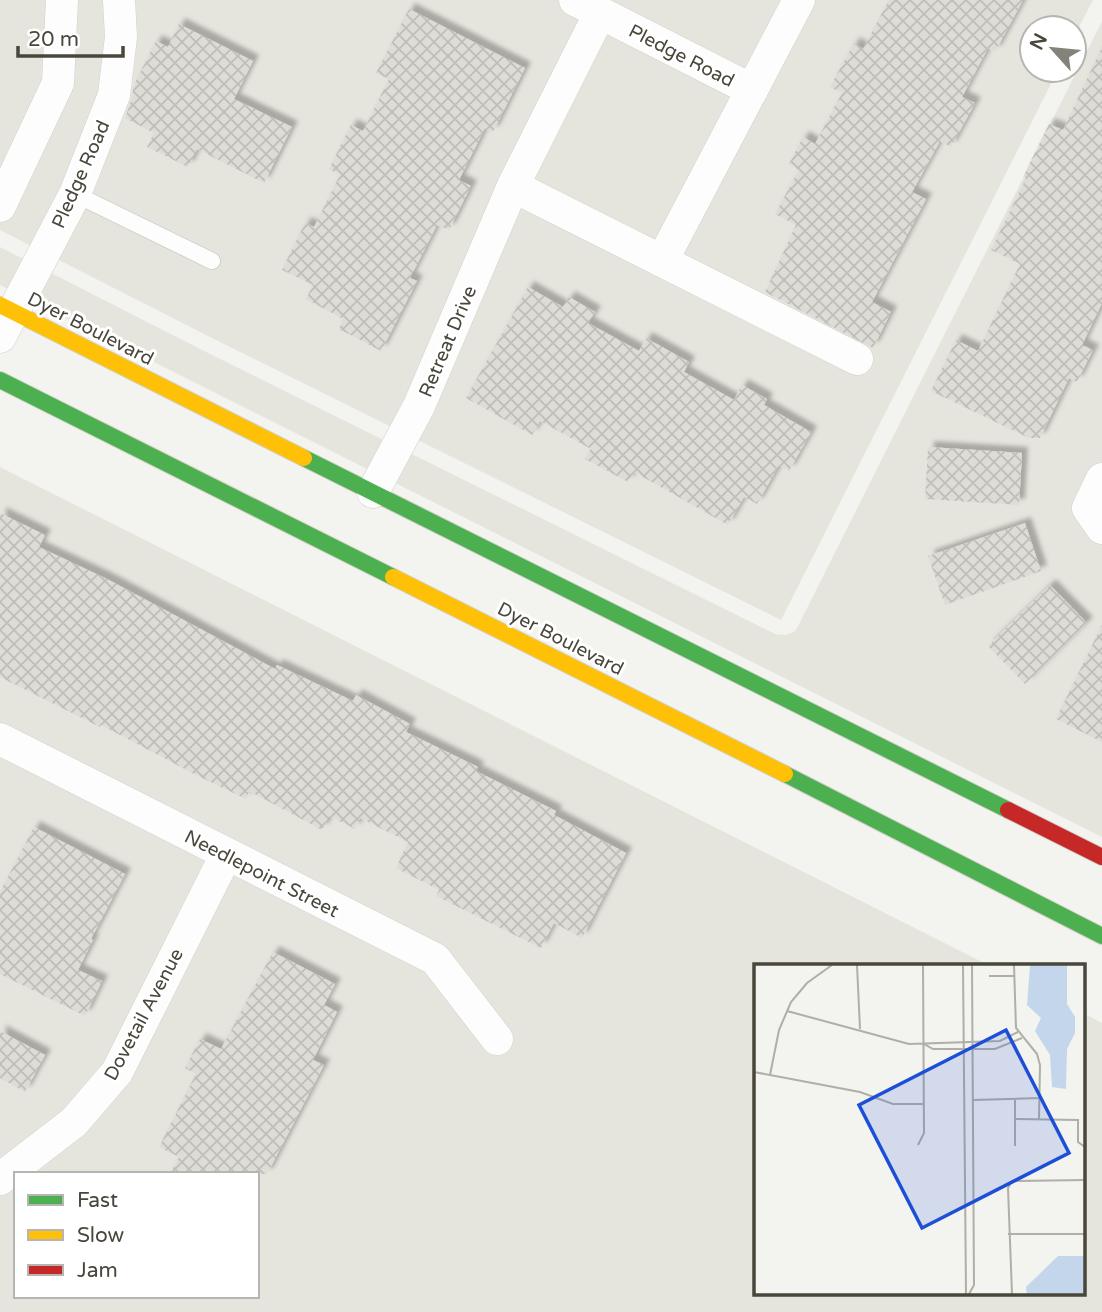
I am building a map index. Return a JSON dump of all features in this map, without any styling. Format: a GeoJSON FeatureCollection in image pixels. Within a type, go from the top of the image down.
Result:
{"type":"FeatureCollection","features":[{"type":"Feature","properties":{"kind":"main road","name":"Dyer Boulevard"},"geometry":{"type":"LineString","coordinates":[[4,318],[373,492],[1102,857]]}},
{"type":"Feature","properties":{"kind":"main road","name":"Dyer Boulevard"},"geometry":{"type":"LineString","coordinates":[[0,380],[950,856],[1102,936]]}},
{"type":"Feature","properties":{"kind":"street"},"geometry":{"type":"LineString","coordinates":[[0,206],[58,83],[62,0]]}},
{"type":"Feature","properties":{"kind":"street","name":"Pledge Road"},"geometry":{"type":"LineString","coordinates":[[4,318],[75,194],[114,95],[121,37],[119,0]]}},
{"type":"Feature","properties":{"kind":"street"},"geometry":{"type":"LineString","coordinates":[[662,261],[799,0]]}},
{"type":"Feature","properties":{"kind":"street","name":"Pledge Road"},"geometry":{"type":"LineString","coordinates":[[588,7],[752,90]]}},
{"type":"Feature","properties":{"kind":"street","name":"Retreat Drive"},"geometry":{"type":"LineString","coordinates":[[373,492],[419,406],[588,7]]}},
{"type":"Feature","properties":{"kind":"street"},"geometry":{"type":"LineString","coordinates":[[513,186],[857,359]]}},
{"type":"Feature","properties":{"kind":"street"},"geometry":{"type":"LineString","coordinates":[[1102,479],[1088,508],[1102,528]]}},
{"type":"Feature","properties":{"kind":"street","name":"Needlepoint Street"},"geometry":{"type":"LineString","coordinates":[[0,739],[435,959],[497,1039]]}},
{"type":"Feature","properties":{"kind":"street","name":"Dovetail Avenue"},"geometry":{"type":"LineString","coordinates":[[0,1179],[74,1122],[117,1072],[226,855]]}},
{"type":"Feature","properties":{"kind":"lane"},"geometry":{"type":"LineString","coordinates":[[75,194],[212,261]]}},
{"type":"Feature","properties":{"kind":"shaded area"},"geometry":{"type":"Polygon","coordinates":[[[0,0],[1093,0],[1086,14],[1018,14],[1018,84],[1051,84],[781,620],[0,230],[0,0]]]}},
{"type":"Feature","properties":{"kind":"shaded area"},"geometry":{"type":"Polygon","coordinates":[[[1102,21],[1102,837],[0,285],[0,247],[775,634],[785,635],[797,628],[1070,84],[1088,84],[1088,49],[1102,21]]]}},
{"type":"Feature","properties":{"kind":"shaded area"},"geometry":{"type":"Polygon","coordinates":[[[0,467],[986,964],[754,964],[754,1294],[1084,1294],[1084,1014],[1102,1023],[1102,1312],[0,1312],[0,467]]]}},
{"type":"Feature","properties":{"kind":"building"},"geometry":{"type":"Polygon","coordinates":[[[889,0],[1023,0],[995,52],[988,48],[962,97],[975,103],[951,147],[940,141],[912,192],[926,199],[872,302],[891,312],[873,348],[765,292],[796,225],[775,214],[799,170],[789,164],[803,137],[815,144],[842,93],[830,87],[854,43],[863,49],[889,0]]]}},
{"type":"Feature","properties":{"kind":"building"},"geometry":{"type":"Polygon","coordinates":[[[409,9],[525,68],[493,132],[485,128],[459,180],[471,186],[449,230],[437,225],[410,278],[417,281],[381,351],[339,329],[343,319],[306,299],[313,285],[282,270],[305,223],[314,227],[340,175],[329,169],[351,125],[363,131],[389,79],[376,73],[409,9]]]}},
{"type":"Feature","properties":{"kind":"building"},"geometry":{"type":"Polygon","coordinates":[[[179,24],[253,61],[234,99],[292,127],[264,183],[197,149],[188,167],[147,147],[154,133],[125,118],[134,85],[156,41],[168,47],[179,24]]]}},
{"type":"Feature","properties":{"kind":"building"},"geometry":{"type":"Polygon","coordinates":[[[1102,47],[1102,303],[1082,345],[1093,350],[1077,382],[1069,378],[1040,438],[1029,438],[931,391],[956,340],[978,351],[1020,264],[991,250],[1049,124],[1063,130],[1085,84],[1088,84],[1088,77],[1102,47]]]}},
{"type":"Feature","properties":{"kind":"building"},"geometry":{"type":"Polygon","coordinates":[[[528,287],[563,307],[569,297],[595,312],[588,323],[639,351],[646,338],[689,362],[684,372],[734,400],[742,385],[767,399],[764,405],[811,432],[789,471],[779,465],[757,504],[744,497],[728,525],[634,472],[628,482],[585,459],[591,449],[540,421],[532,435],[466,398],[528,287]]]}},
{"type":"Feature","properties":{"kind":"building"},"geometry":{"type":"Polygon","coordinates":[[[928,447],[1022,453],[1019,505],[925,499],[928,447]]]}},
{"type":"Feature","properties":{"kind":"building"},"geometry":{"type":"Polygon","coordinates":[[[0,513],[45,535],[39,547],[107,579],[275,669],[277,665],[353,701],[356,695],[410,724],[406,732],[478,767],[476,771],[556,811],[554,815],[626,853],[582,938],[554,923],[541,948],[436,896],[439,890],[396,868],[408,842],[360,818],[355,829],[329,816],[322,830],[249,791],[246,799],[0,677],[0,513]]]}},
{"type":"Feature","properties":{"kind":"building"},"geometry":{"type":"Polygon","coordinates":[[[1025,523],[1041,571],[945,605],[928,556],[1025,523]]]}},
{"type":"Feature","properties":{"kind":"building"},"geometry":{"type":"Polygon","coordinates":[[[1050,585],[1087,623],[1025,684],[988,646],[1050,585]]]}},
{"type":"Feature","properties":{"kind":"building"},"geometry":{"type":"Polygon","coordinates":[[[1102,625],[1102,742],[1056,719],[1102,625]]]}},
{"type":"Feature","properties":{"kind":"building"},"geometry":{"type":"Polygon","coordinates":[[[34,827],[125,874],[78,970],[102,981],[85,1016],[0,974],[0,892],[34,827]]]}},
{"type":"Feature","properties":{"kind":"building"},"geometry":{"type":"Polygon","coordinates":[[[273,952],[335,984],[324,1005],[337,1012],[313,1060],[324,1065],[267,1174],[171,1172],[179,1157],[159,1147],[196,1074],[185,1068],[200,1039],[221,1049],[273,952]]]}},
{"type":"Feature","properties":{"kind":"building"},"geometry":{"type":"Polygon","coordinates":[[[0,1031],[45,1055],[25,1092],[0,1078],[0,1031]]]}},
{"type":"Feature","properties":{"kind":"traffic: fast"},"geometry":{"type":"LineString","coordinates":[[0,380],[393,577]]}},
{"type":"Feature","properties":{"kind":"traffic: fast"},"geometry":{"type":"LineString","coordinates":[[304,458],[1008,810]]}},
{"type":"Feature","properties":{"kind":"traffic: fast"},"geometry":{"type":"LineString","coordinates":[[785,774],[1102,936]]}},
{"type":"Feature","properties":{"kind":"traffic: slow"},"geometry":{"type":"LineString","coordinates":[[0,305],[304,458]]}},
{"type":"Feature","properties":{"kind":"traffic: slow"},"geometry":{"type":"LineString","coordinates":[[393,577],[785,774]]}},
{"type":"Feature","properties":{"kind":"traffic: jam"},"geometry":{"type":"LineString","coordinates":[[1008,810],[1102,857]]}}]}
